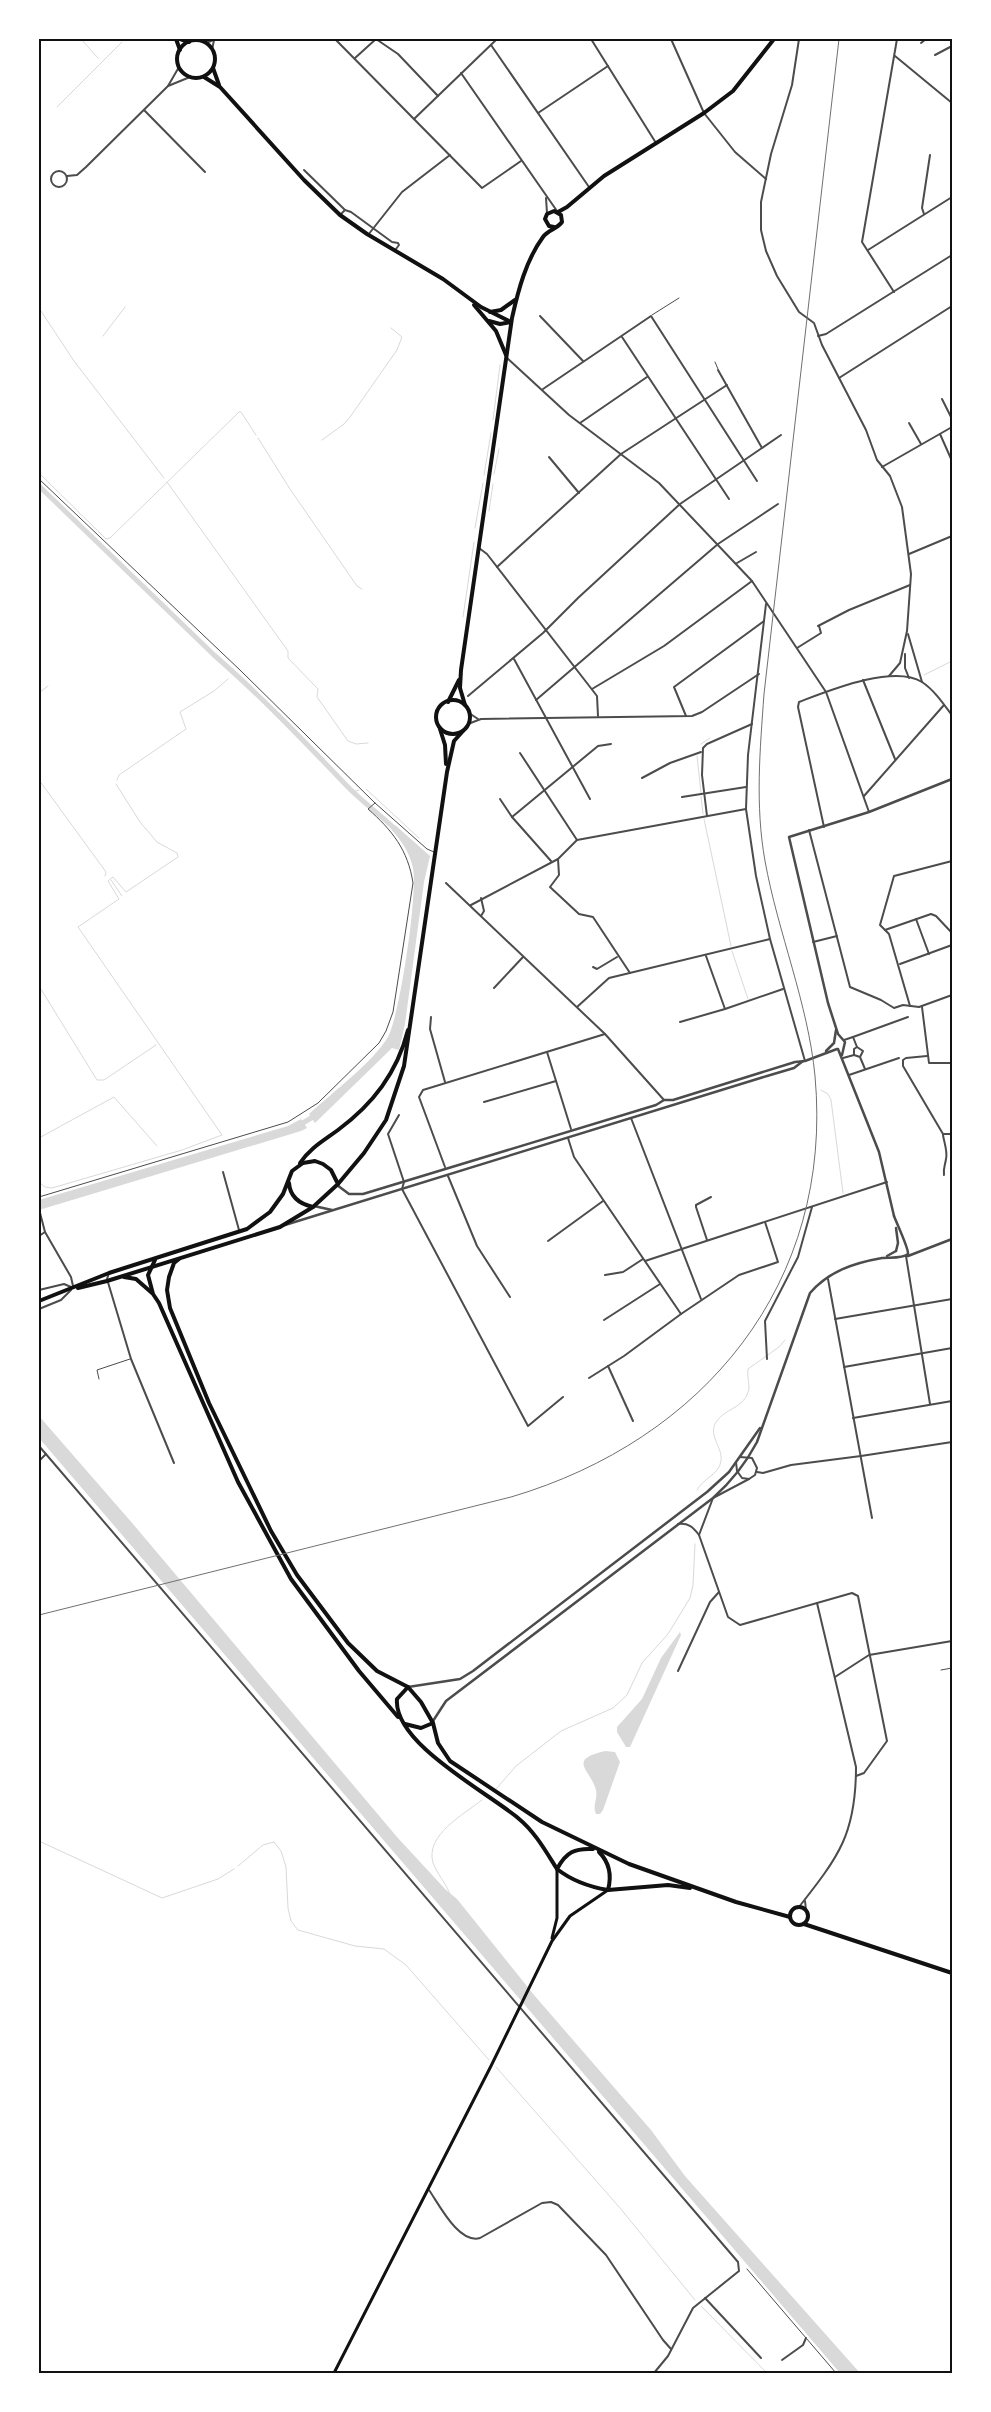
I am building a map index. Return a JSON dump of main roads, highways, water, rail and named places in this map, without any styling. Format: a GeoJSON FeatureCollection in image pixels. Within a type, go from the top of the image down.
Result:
{"type":"FeatureCollection","features":[{"type":"Feature","properties":{"kind":"main road"},"geometry":{"type":"LineString","coordinates":[[176,39],[180,50],[178,58],[179,67],[190,77],[204,77],[220,86],[304,180],[340,214],[368,235],[443,279],[490,312],[511,322]]}},
{"type":"Feature","properties":{"kind":"main road"},"geometry":{"type":"LineString","coordinates":[[180,39],[189,42],[198,41],[206,43],[212,50],[215,59],[213,67],[204,77]]}},
{"type":"Feature","properties":{"kind":"main road"},"geometry":{"type":"LineString","coordinates":[[73,1288],[107,1282],[280,1227],[313,1207],[337,1185],[364,1153],[386,1120],[404,1066],[447,772],[454,741],[468,724],[469,713],[464,705],[460,688],[461,670],[511,322],[517,298],[530,262],[544,236],[547,214],[567,207],[589,187],[656,142],[704,113],[738,87],[774,39]]}},
{"type":"Feature","properties":{"kind":"main road"},"geometry":{"type":"LineString","coordinates":[[180,50],[189,42]]}},
{"type":"Feature","properties":{"kind":"main road"},"geometry":{"type":"LineString","coordinates":[[213,67],[220,86]]}},
{"type":"Feature","properties":{"kind":"main road"},"geometry":{"type":"LineString","coordinates":[[544,236],[560,225],[567,207]]}},
{"type":"Feature","properties":{"kind":"main road"},"geometry":{"type":"LineString","coordinates":[[557,212],[562,218]]}},
{"type":"Feature","properties":{"kind":"main road"},"geometry":{"type":"LineString","coordinates":[[546,223],[554,228]]}},
{"type":"Feature","properties":{"kind":"main road"},"geometry":{"type":"LineString","coordinates":[[467,297],[489,321],[501,342],[506,357]]}},
{"type":"Feature","properties":{"kind":"main road"},"geometry":{"type":"LineString","coordinates":[[490,312],[505,308],[517,298]]}},
{"type":"Feature","properties":{"kind":"main road"},"geometry":{"type":"LineString","coordinates":[[489,321],[500,324],[511,322]]}},
{"type":"Feature","properties":{"kind":"main road"},"geometry":{"type":"LineString","coordinates":[[448,702],[457,686],[461,670]]}},
{"type":"Feature","properties":{"kind":"main road"},"geometry":{"type":"LineString","coordinates":[[447,772],[445,745],[437,714],[441,706],[448,702],[460,702],[464,705]]}},
{"type":"Feature","properties":{"kind":"main road"},"geometry":{"type":"LineString","coordinates":[[440,727],[451,734],[463,730]]}},
{"type":"Feature","properties":{"kind":"main road"},"geometry":{"type":"LineString","coordinates":[[39,1301],[109,1274],[240,1232],[258,1223],[280,1201],[289,1183],[292,1171],[313,1147],[368,1106],[381,1090],[400,1053],[412,1014]]}},
{"type":"Feature","properties":{"kind":"main road"},"geometry":{"type":"LineString","coordinates":[[299,1164],[311,1161],[323,1164],[330,1170],[337,1185]]}},
{"type":"Feature","properties":{"kind":"main road"},"geometry":{"type":"LineString","coordinates":[[289,1183],[294,1197],[303,1204],[313,1207]]}},
{"type":"Feature","properties":{"kind":"main road"},"geometry":{"type":"LineString","coordinates":[[179,1259],[174,1264],[169,1277],[167,1290],[170,1308],[209,1403],[271,1531],[297,1575],[358,1654],[377,1671],[408,1687],[422,1702],[433,1723],[438,1743],[450,1761],[542,1822],[594,1849],[629,1864],[700,1889],[790,1917],[795,1925],[804,1924],[818,1928],[952,1973]]}},
{"type":"Feature","properties":{"kind":"main road"},"geometry":{"type":"LineString","coordinates":[[153,1294],[148,1275],[155,1260]]}},
{"type":"Feature","properties":{"kind":"main road"},"geometry":{"type":"LineString","coordinates":[[120,1278],[136,1280],[153,1294],[160,1303],[238,1482],[291,1578],[359,1671],[422,1745],[442,1764],[517,1817],[535,1834],[557,1869],[589,1885],[608,1890],[668,1885],[700,1889]]}},
{"type":"Feature","properties":{"kind":"main road"},"geometry":{"type":"LineString","coordinates":[[398,1717],[397,1698],[408,1687]]}},
{"type":"Feature","properties":{"kind":"main road"},"geometry":{"type":"LineString","coordinates":[[405,1724],[422,1728],[433,1723]]}},
{"type":"Feature","properties":{"kind":"main road"},"geometry":{"type":"LineString","coordinates":[[552,1941],[556,1918],[557,1869],[568,1853],[575,1849],[594,1849],[606,1860],[610,1869],[608,1890]]}},
{"type":"Feature","properties":{"kind":"main road"},"geometry":{"type":"LineString","coordinates":[[334,2373],[514,2020],[552,1941],[570,1916],[608,1890]]}},
{"type":"Feature","properties":{"kind":"main road"},"geometry":{"type":"LineString","coordinates":[[776,1913],[799,1907],[806,1910],[818,1928]]}},
{"type":"Feature","properties":{"kind":"main road"},"geometry":{"type":"LineString","coordinates":[[790,1917],[793,1910]]}},
{"type":"Feature","properties":{"kind":"main road"},"geometry":{"type":"LineString","coordinates":[[804,1924],[808,1915]]}},
{"type":"Feature","properties":{"kind":"waterway"},"geometry":{"type":"LineString","coordinates":[[81,39],[98,58]]}},
{"type":"Feature","properties":{"kind":"waterway"},"geometry":{"type":"LineString","coordinates":[[57,107],[122,42]]}},
{"type":"Feature","properties":{"kind":"waterway"},"geometry":{"type":"LineString","coordinates":[[103,336],[125,307]]}},
{"type":"Feature","properties":{"kind":"waterway"},"geometry":{"type":"LineString","coordinates":[[39,308],[74,361],[164,478]]}},
{"type":"Feature","properties":{"kind":"waterway"},"geometry":{"type":"LineString","coordinates":[[322,440],[344,424],[350,417],[397,350],[402,337],[391,328]]}},
{"type":"Feature","properties":{"kind":"waterway"},"geometry":{"type":"LineString","coordinates":[[493,420],[500,365]]}},
{"type":"Feature","properties":{"kind":"waterway"},"geometry":{"type":"LineString","coordinates":[[39,473],[106,539],[110,538],[239,412],[241,412],[256,435]]}},
{"type":"Feature","properties":{"kind":"waterway"},"geometry":{"type":"LineString","coordinates":[[484,475],[491,433]]}},
{"type":"Feature","properties":{"kind":"waterway"},"geometry":{"type":"LineString","coordinates":[[258,438],[290,489],[357,586],[362,589]]}},
{"type":"Feature","properties":{"kind":"waterway"},"geometry":{"type":"LineString","coordinates":[[494,474],[499,449]]}},
{"type":"Feature","properties":{"kind":"waterway"},"geometry":{"type":"LineString","coordinates":[[167,482],[288,651],[288,658],[318,689],[317,697],[348,741],[356,744],[368,743]]}},
{"type":"Feature","properties":{"kind":"waterway"},"geometry":{"type":"LineString","coordinates":[[475,528],[483,483]]}},
{"type":"Feature","properties":{"kind":"waterway"},"geometry":{"type":"LineString","coordinates":[[489,511],[493,484]]}},
{"type":"Feature","properties":{"kind":"waterway"},"geometry":{"type":"LineString","coordinates":[[39,486],[265,702],[352,791],[397,831]]}},
{"type":"Feature","properties":{"kind":"waterway"},"geometry":{"type":"LineString","coordinates":[[463,617],[474,542]]}},
{"type":"Feature","properties":{"kind":"waterway"},"geometry":{"type":"LineString","coordinates":[[924,675],[952,661]]}},
{"type":"Feature","properties":{"kind":"waterway"},"geometry":{"type":"LineString","coordinates":[[117,780],[119,775],[186,729],[180,712],[214,691],[228,679]]}},
{"type":"Feature","properties":{"kind":"waterway"},"geometry":{"type":"LineString","coordinates":[[39,693],[48,686]]}},
{"type":"Feature","properties":{"kind":"waterway"},"geometry":{"type":"LineString","coordinates":[[701,744],[710,738]]}},
{"type":"Feature","properties":{"kind":"waterway"},"geometry":{"type":"LineString","coordinates":[[697,756],[701,793]]}},
{"type":"Feature","properties":{"kind":"waterway"},"geometry":{"type":"LineString","coordinates":[[39,780],[106,872],[105,876]]}},
{"type":"Feature","properties":{"kind":"waterway"},"geometry":{"type":"LineString","coordinates":[[40,1183],[45,1187],[52,1188],[182,1150],[222,1135],[78,927],[119,899],[108,881],[113,877],[126,892],[178,857],[177,853],[157,842],[140,822],[116,784]]}},
{"type":"Feature","properties":{"kind":"waterway"},"geometry":{"type":"LineString","coordinates":[[366,789],[419,838]]}},
{"type":"Feature","properties":{"kind":"waterway"},"geometry":{"type":"LineString","coordinates":[[353,792],[359,790]]}},
{"type":"Feature","properties":{"kind":"waterway"},"geometry":{"type":"LineString","coordinates":[[701,796],[703,814]]}},
{"type":"Feature","properties":{"kind":"waterway"},"geometry":{"type":"LineString","coordinates":[[704,819],[731,946]]}},
{"type":"Feature","properties":{"kind":"waterway"},"geometry":{"type":"LineString","coordinates":[[111,880],[122,896]]}},
{"type":"Feature","properties":{"kind":"waterway"},"geometry":{"type":"LineString","coordinates":[[732,951],[748,999]]}},
{"type":"Feature","properties":{"kind":"waterway"},"geometry":{"type":"LineString","coordinates":[[39,986],[97,1080],[104,1080],[156,1045]]}},
{"type":"Feature","properties":{"kind":"waterway"},"geometry":{"type":"LineString","coordinates":[[821,1090],[828,1094],[831,1100],[843,1193]]}},
{"type":"Feature","properties":{"kind":"waterway"},"geometry":{"type":"LineString","coordinates":[[39,1138],[114,1097],[157,1146]]}},
{"type":"Feature","properties":{"kind":"waterway"},"geometry":{"type":"LineString","coordinates":[[298,1126],[316,1115]]}},
{"type":"Feature","properties":{"kind":"waterway"},"geometry":{"type":"LineString","coordinates":[[697,1490],[720,1466],[721,1456],[714,1433],[715,1424],[723,1415],[744,1400],[749,1388],[748,1369],[779,1347],[785,1340]]}},
{"type":"Feature","properties":{"kind":"waterway"},"geometry":{"type":"LineString","coordinates":[[496,1789],[516,1766],[561,1731],[613,1708],[627,1695],[642,1663],[668,1634],[690,1598],[693,1585],[695,1544]]}},
{"type":"Feature","properties":{"kind":"waterway"},"geometry":{"type":"LineString","coordinates":[[450,1894],[433,1863],[432,1853],[435,1843],[447,1827],[482,1800]]}},
{"type":"Feature","properties":{"kind":"waterway"},"geometry":{"type":"LineString","coordinates":[[39,1841],[162,1898],[218,1879],[234,1869]]}},
{"type":"Feature","properties":{"kind":"waterway"},"geometry":{"type":"LineString","coordinates":[[238,1866],[263,1845],[274,1842],[281,1851],[286,1867],[288,1908],[291,1921],[298,1930],[355,1946],[384,1949],[406,1965],[489,2060]]}},
{"type":"Feature","properties":{"kind":"waterway"},"geometry":{"type":"LineString","coordinates":[[496,2067],[620,2208],[695,2300]]}},
{"type":"Feature","properties":{"kind":"waterway"},"geometry":{"type":"LineString","coordinates":[[701,2306],[767,2373]]}},
{"type":"Feature","properties":{"kind":"railway"},"geometry":{"type":"LineString","coordinates":[[39,1615],[511,1497],[580,1471],[643,1436],[697,1393],[742,1343],[778,1285],[803,1221],[815,1151],[815,1076],[800,995],[777,915],[765,861],[760,819],[760,757],[764,694],[839,39]]}}]}
